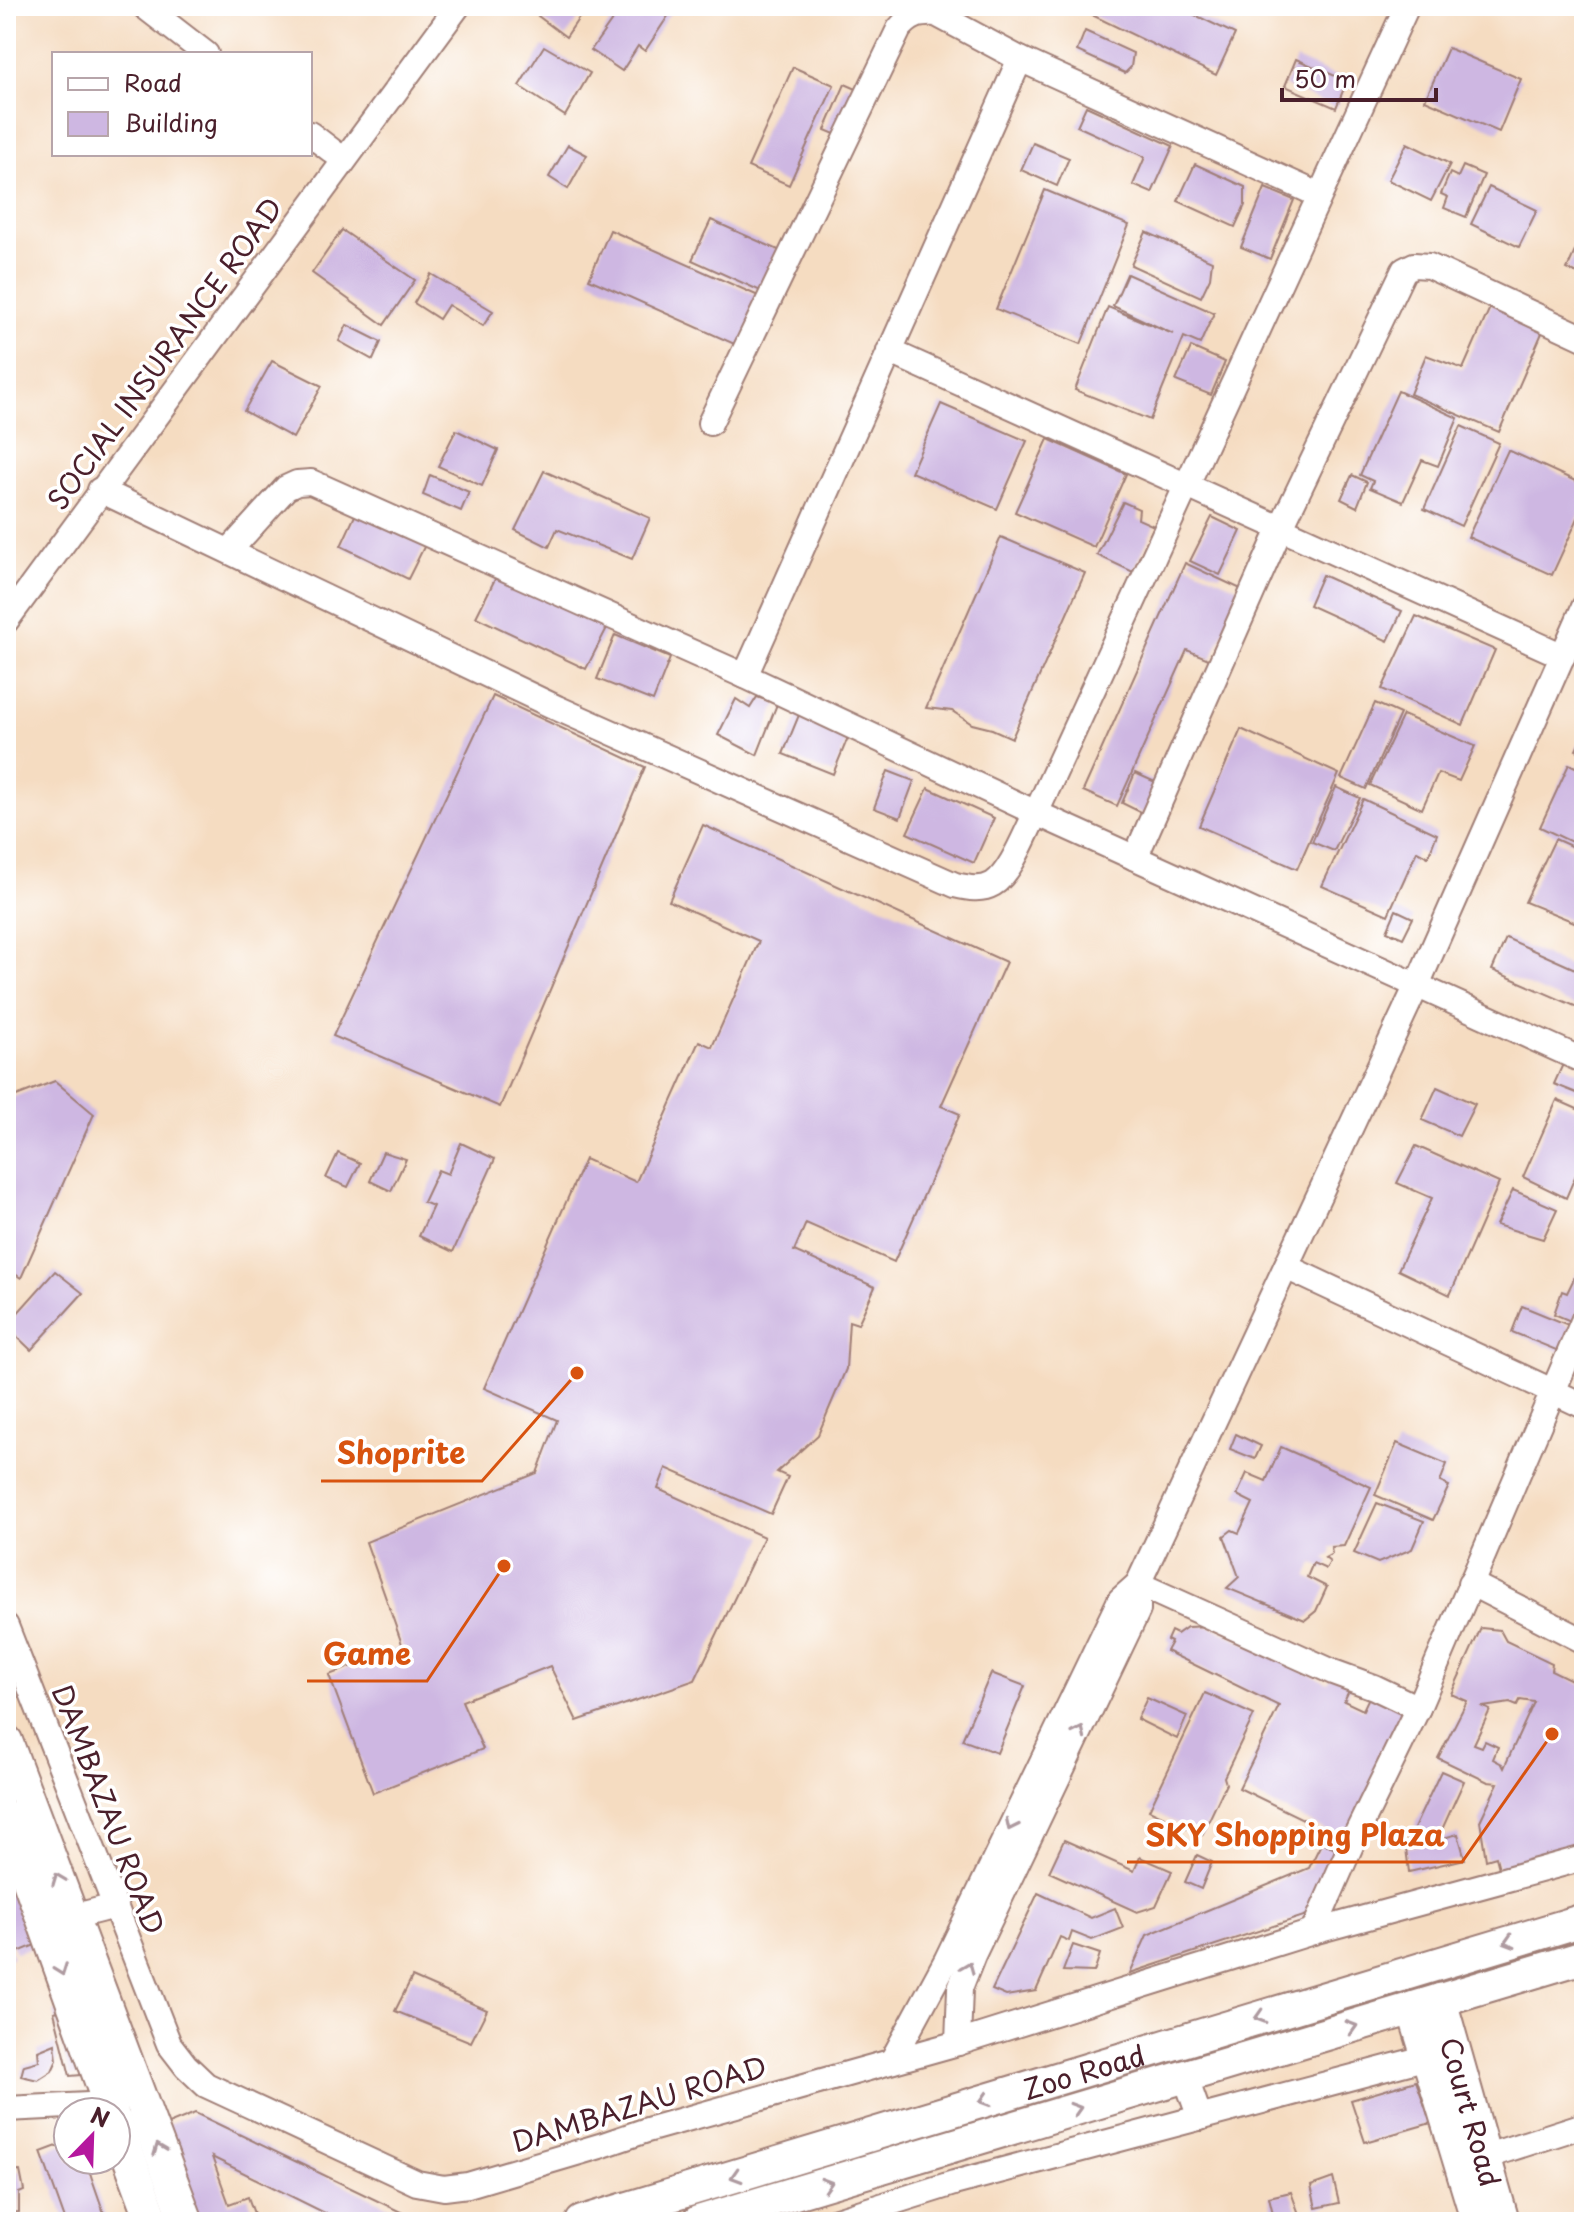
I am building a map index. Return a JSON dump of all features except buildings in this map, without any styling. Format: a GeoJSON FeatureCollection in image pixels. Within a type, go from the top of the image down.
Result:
{"type":"FeatureCollection","features":[{"type":"Feature","properties":{"kind":"main road"},"geometry":{"type":"LineString","coordinates":[[6,1741],[187,2222]]}},
{"type":"Feature","properties":{"kind":"main road"},"geometry":{"type":"LineString","coordinates":[[6,1817],[106,2096]]}},
{"type":"Feature","properties":{"kind":"main road","name":"Zoo Road"},"geometry":{"type":"LineString","coordinates":[[582,2222],[1584,1920]]}},
{"type":"Feature","properties":{"kind":"main road","name":"Zoo Road"},"geometry":{"type":"LineString","coordinates":[[698,2222],[1584,1957]]}},
{"type":"Feature","properties":{"kind":"main road","name":"Court Road"},"geometry":{"type":"LineString","coordinates":[[1426,2004],[1428,2057],[1478,2222]]}},
{"type":"Feature","properties":{"kind":"main road","name":"Court Road"},"geometry":{"type":"LineString","coordinates":[[1426,2004],[1484,2157],[1503,2222]]}},
{"type":"Feature","properties":{"kind":"main road"},"geometry":{"type":"LineString","coordinates":[[132,2166],[153,2222]]}},
{"type":"Feature","properties":{"kind":"street"},"geometry":{"type":"LineString","coordinates":[[144,6],[203,52]]}},
{"type":"Feature","properties":{"kind":"street","name":"SOCIAL INSURANCE ROAD"},"geometry":{"type":"LineString","coordinates":[[6,621],[458,6]]}},
{"type":"Feature","properties":{"kind":"street"},"geometry":{"type":"LineString","coordinates":[[100,490],[557,708],[955,885],[976,889],[993,884],[1005,872],[1036,813],[1407,6]]}},
{"type":"Feature","properties":{"kind":"street"},"geometry":{"type":"LineString","coordinates":[[710,423],[899,29],[909,17],[920,13],[936,14],[1020,59],[1319,195]]}},
{"type":"Feature","properties":{"kind":"street"},"geometry":{"type":"LineString","coordinates":[[745,676],[1020,59]]}},
{"type":"Feature","properties":{"kind":"street"},"geometry":{"type":"LineString","coordinates":[[312,136],[344,160]]}},
{"type":"Feature","properties":{"kind":"street"},"geometry":{"type":"LineString","coordinates":[[1135,858],[1281,527],[1404,270],[1414,265],[1429,266],[1584,338]]}},
{"type":"Feature","properties":{"kind":"street"},"geometry":{"type":"LineString","coordinates":[[889,351],[1563,656]]}},
{"type":"Feature","properties":{"kind":"street"},"geometry":{"type":"LineString","coordinates":[[229,551],[286,488],[311,482],[745,676],[1036,813],[1584,1061]]}},
{"type":"Feature","properties":{"kind":"street"},"geometry":{"type":"LineString","coordinates":[[892,2061],[946,1961],[1120,1600],[1138,1584],[1417,985],[1584,607]]}},
{"type":"Feature","properties":{"kind":"street"},"geometry":{"type":"LineString","coordinates":[[1286,1267],[1584,1406]]}},
{"type":"Feature","properties":{"kind":"street"},"geometry":{"type":"LineString","coordinates":[[1313,1932],[1352,1843],[1418,1708],[1584,1319]]}},
{"type":"Feature","properties":{"kind":"street"},"geometry":{"type":"LineString","coordinates":[[1470,1583],[1584,1641]]}},
{"type":"Feature","properties":{"kind":"street"},"geometry":{"type":"LineString","coordinates":[[1138,1584],[1418,1708]]}},
{"type":"Feature","properties":{"kind":"street"},"geometry":{"type":"LineString","coordinates":[[958,2043],[960,1988],[1138,1610],[1138,1584]]}},
{"type":"Feature","properties":{"kind":"street","name":"DAMBAZAU ROAD"},"geometry":{"type":"LineString","coordinates":[[6,1626],[169,2044],[186,2066],[206,2085],[417,2183],[444,2188],[468,2185],[647,2130],[958,2043],[1313,1932],[1584,1858]]}},
{"type":"Feature","properties":{"kind":"street"},"geometry":{"type":"LineString","coordinates":[[72,1917],[115,1906]]}},
{"type":"Feature","properties":{"kind":"street"},"geometry":{"type":"LineString","coordinates":[[845,2220],[954,2183],[1428,2057]]}},
{"type":"Feature","properties":{"kind":"street"},"geometry":{"type":"LineString","coordinates":[[1185,2076],[1200,2118]]}},
{"type":"Feature","properties":{"kind":"street"},"geometry":{"type":"LineString","coordinates":[[6,2109],[52,2111]]}},
{"type":"Feature","properties":{"kind":"street"},"geometry":{"type":"LineString","coordinates":[[1484,2157],[1584,2125]]}},
{"type":"Feature","properties":{"kind":"street"},"geometry":{"type":"LineString","coordinates":[[943,2149],[954,2183]]}},
{"type":"Feature","properties":{"kind":"place","name":"Shoprite"},"geometry":{"type":"Point","coordinates":[577,1373]}},
{"type":"Feature","properties":{"kind":"place","name":"Game"},"geometry":{"type":"Point","coordinates":[504,1566]}},
{"type":"Feature","properties":{"kind":"place","name":"SKY Shopping Plaza"},"geometry":{"type":"Point","coordinates":[1552,1734]}}]}
